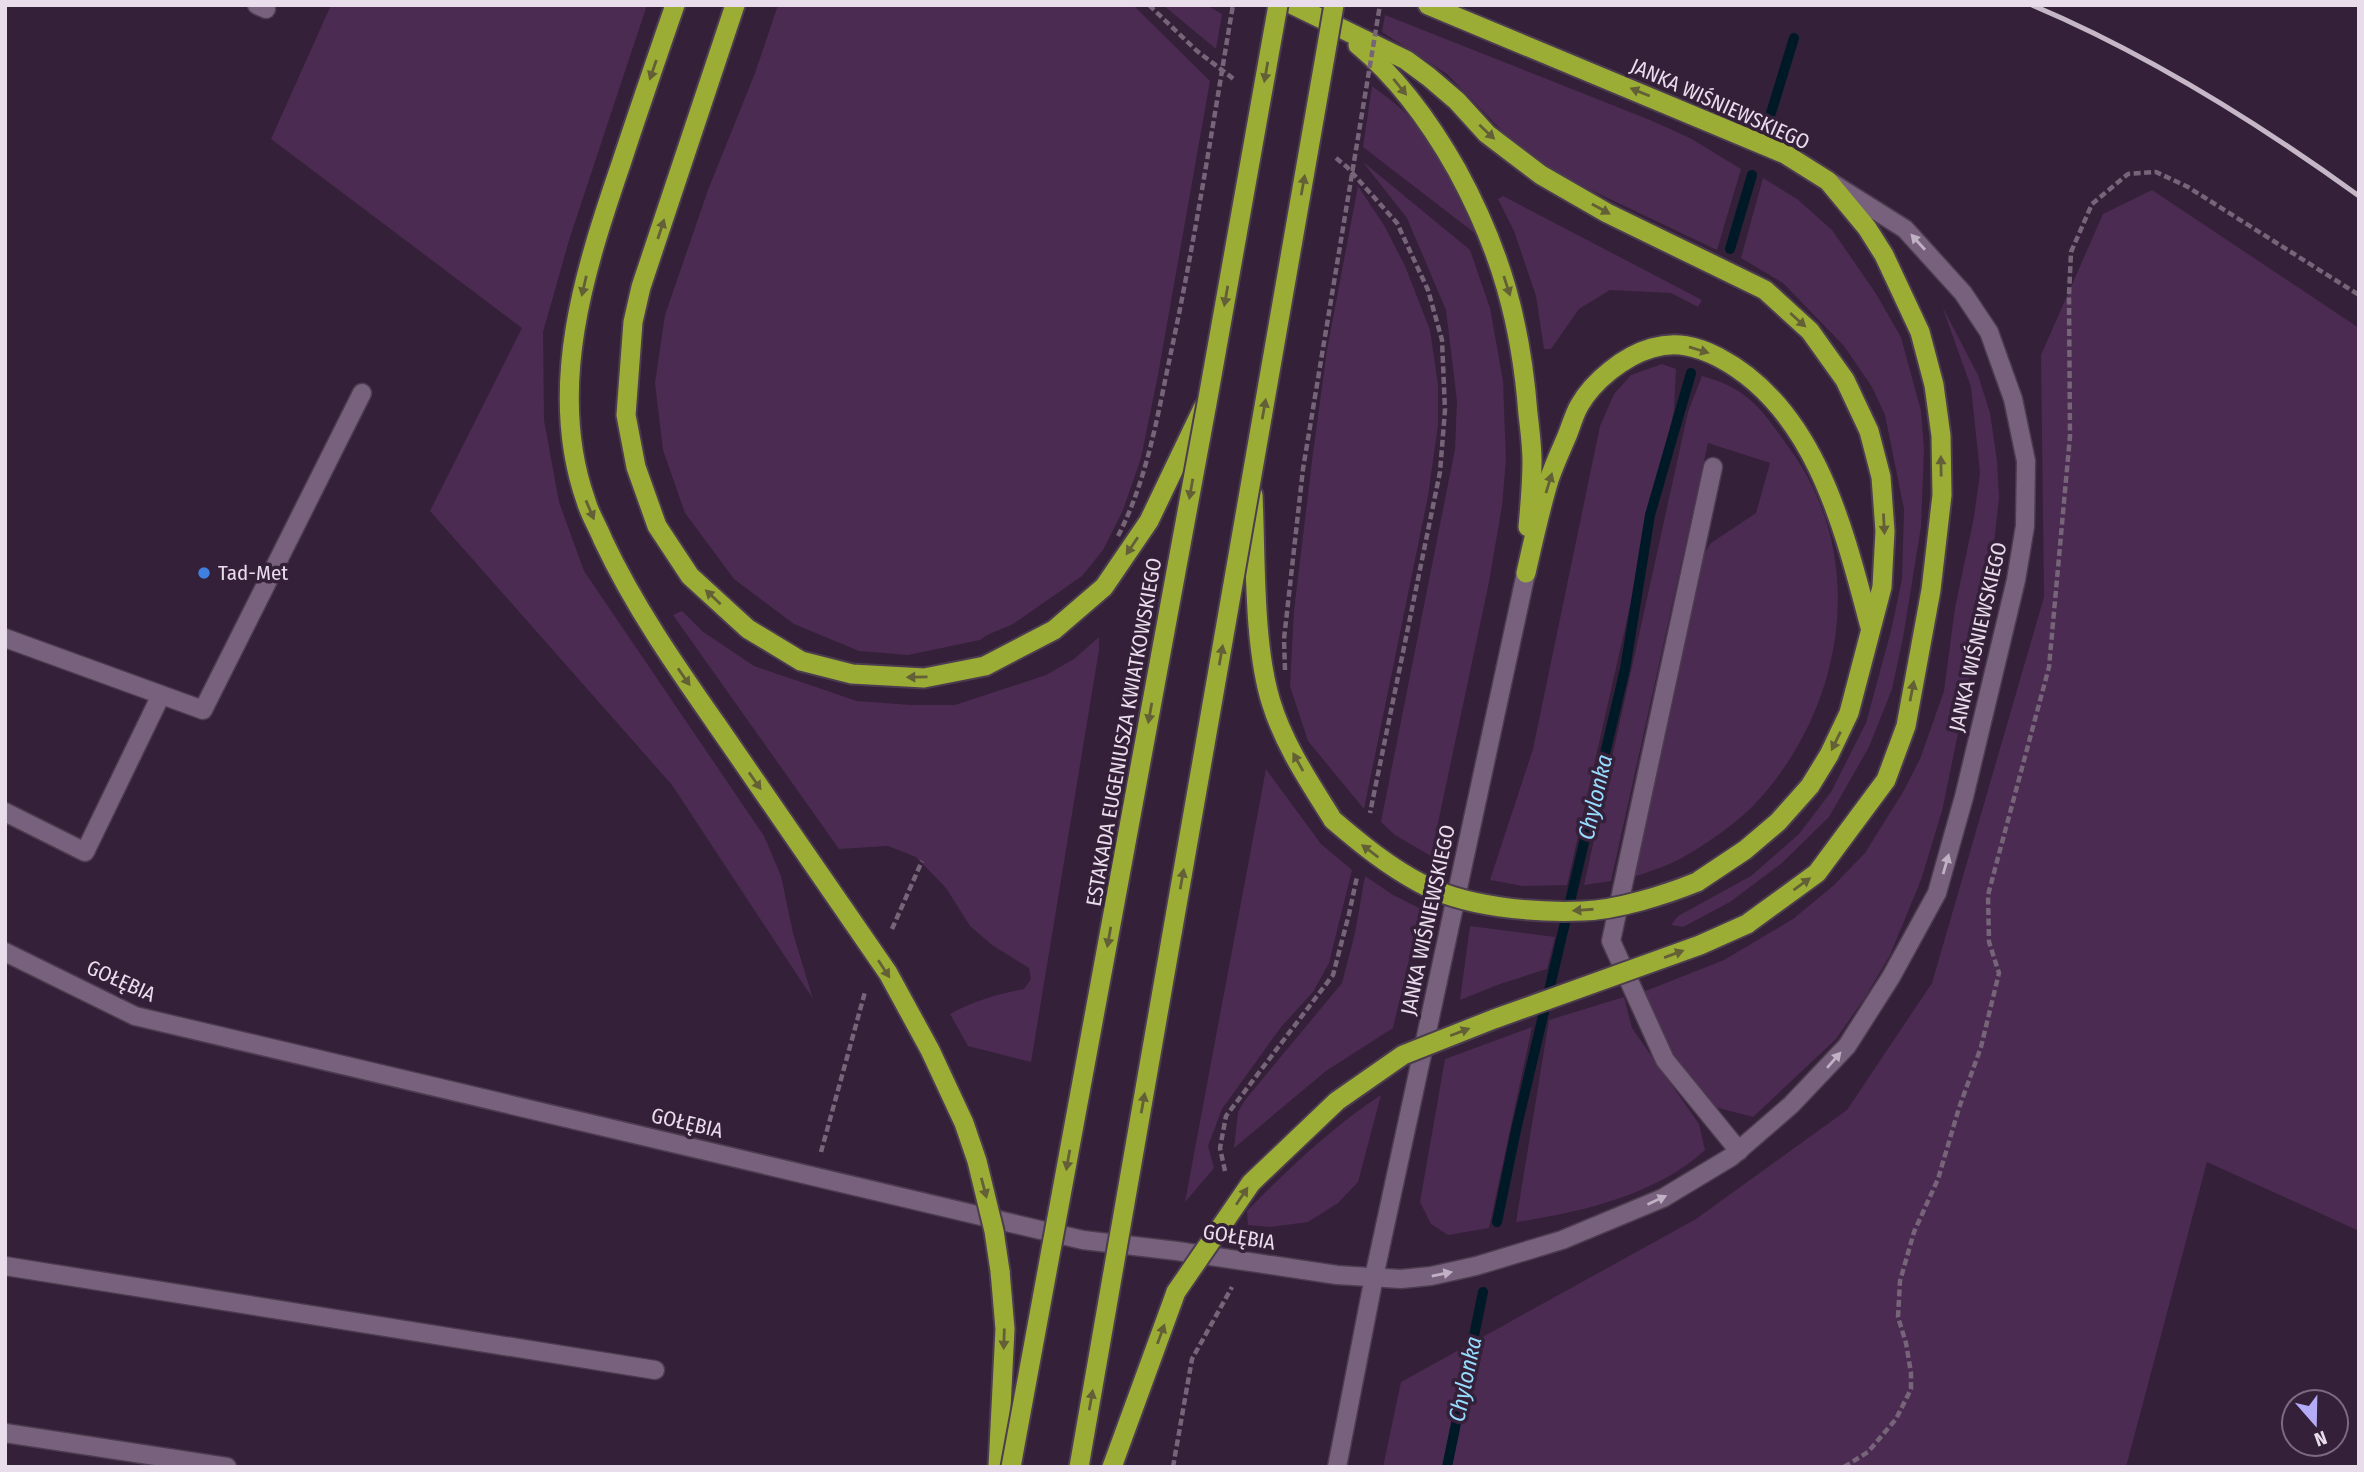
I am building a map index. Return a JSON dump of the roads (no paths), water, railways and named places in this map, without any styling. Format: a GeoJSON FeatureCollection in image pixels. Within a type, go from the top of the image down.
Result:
{"type":"FeatureCollection","features":[{"type":"Feature","properties":{"kind":"highway"},"geometry":{"type":"LineString","coordinates":[[675,5],[597,233],[572,339],[568,396],[574,454],[586,501],[618,571],[651,629],[888,973],[930,1050],[964,1123],[987,1197],[1000,1271],[1005,1329],[998,1467]]}},
{"type":"Feature","properties":{"kind":"highway"},"geometry":{"type":"LineString","coordinates":[[735,5],[641,287],[633,322],[626,415],[636,467],[657,526],[691,576],[748,629],[801,661],[852,674],[924,678],[985,666],[1054,630],[1104,587],[1149,521],[1208,398]]}},
{"type":"Feature","properties":{"kind":"highway","name":"ESTAKADA EUGENIUSZA KWIATKOWSKIEGO"},"geometry":{"type":"LineString","coordinates":[[1011,1467],[1278,5]]}},
{"type":"Feature","properties":{"kind":"highway"},"geometry":{"type":"LineString","coordinates":[[1252,477],[1261,651],[1271,701],[1288,744],[1333,820],[1369,852],[1422,884],[1456,897],[1515,908],[1585,911],[1638,901],[1697,882],[1745,850],[1778,822],[1810,786],[1829,755],[1849,713],[1882,587],[1885,531],[1881,477],[1869,431],[1845,380],[1810,331],[1765,290],[1662,241],[1541,175],[1487,134],[1429,77],[1406,60],[1333,14],[1293,5]]}},
{"type":"Feature","properties":{"kind":"highway","name":"JANKA WIŚNIEWSKIEGO"},"geometry":{"type":"LineString","coordinates":[[1428,5],[1785,154],[1828,181]]}},
{"type":"Feature","properties":{"kind":"highway"},"geometry":{"type":"LineString","coordinates":[[1079,1467],[1333,14]]}},
{"type":"Feature","properties":{"kind":"highway"},"geometry":{"type":"LineString","coordinates":[[1333,14],[1422,114],[1471,196],[1495,250],[1512,302],[1524,368],[1532,462],[1526,573]]}},
{"type":"Feature","properties":{"kind":"highway"},"geometry":{"type":"LineString","coordinates":[[1112,1467],[1176,1292],[1251,1183],[1336,1101],[1403,1055],[1494,1019],[1700,945],[1747,924],[1817,873],[1886,780],[1906,726],[1931,590],[1942,495],[1941,436],[1934,385],[1920,332],[1884,255],[1867,228],[1828,181]]}},
{"type":"Feature","properties":{"kind":"highway"},"geometry":{"type":"LineString","coordinates":[[1526,573],[1549,479],[1580,405],[1610,369],[1639,352],[1671,343],[1706,351],[1735,366],[1770,394],[1790,422],[1814,460],[1848,545],[1870,629]]}},
{"type":"Feature","properties":{"kind":"street","name":"JANKA WIŚNIEWSKIEGO"},"geometry":{"type":"LineString","coordinates":[[1374,1277],[1401,1279],[1431,1276],[1476,1266],[1562,1240],[1663,1198],[1731,1157],[1791,1105],[1847,1045],[1891,977],[1937,893],[1964,797],[2017,580],[2025,526],[2026,461],[2013,399],[1989,332],[1963,293],[1905,229],[1828,181]]}},
{"type":"Feature","properties":{"kind":"street"},"geometry":{"type":"LineString","coordinates":[[5,638],[203,710],[362,393]]}},
{"type":"Feature","properties":{"kind":"street"},"geometry":{"type":"LineString","coordinates":[[1713,467],[1611,941],[1665,1060],[1739,1151]]}},
{"type":"Feature","properties":{"kind":"street","name":"JANKA WIŚNIEWSKIEGO"},"geometry":{"type":"LineString","coordinates":[[1337,1467],[1374,1277],[1526,573]]}},
{"type":"Feature","properties":{"kind":"street"},"geometry":{"type":"LineString","coordinates":[[5,811],[85,852],[162,695]]}},
{"type":"Feature","properties":{"kind":"street","name":"GOŁĘBIA"},"geometry":{"type":"LineString","coordinates":[[5,952],[135,1016],[1083,1240],[1337,1275],[1374,1277]]}},
{"type":"Feature","properties":{"kind":"street"},"geometry":{"type":"LineString","coordinates":[[5,1266],[655,1370]]}},
{"type":"Feature","properties":{"kind":"street"},"geometry":{"type":"LineString","coordinates":[[5,1433],[227,1467]]}},
{"type":"Feature","properties":{"kind":"waterway","name":"Chylonka"},"geometry":{"type":"LineString","coordinates":[[1771,113],[1794,38]]}},
{"type":"Feature","properties":{"kind":"waterway","name":"Chylonka"},"geometry":{"type":"LineString","coordinates":[[1730,249],[1752,175]]}},
{"type":"Feature","properties":{"kind":"waterway","name":"Chylonka"},"geometry":{"type":"LineString","coordinates":[[1497,1222],[1516,1130],[1625,669],[1650,515],[1691,373]]}},
{"type":"Feature","properties":{"kind":"waterway","name":"Chylonka"},"geometry":{"type":"LineString","coordinates":[[1447,1467],[1483,1292]]}},
{"type":"Feature","properties":{"kind":"railway"},"geometry":{"type":"LineString","coordinates":[[2032,5],[2160,67],[2241,116],[2359,196]]}},
{"type":"Feature","properties":{"kind":"place","name":"Tad-Met"},"geometry":{"type":"Point","coordinates":[204,573]}}]}
